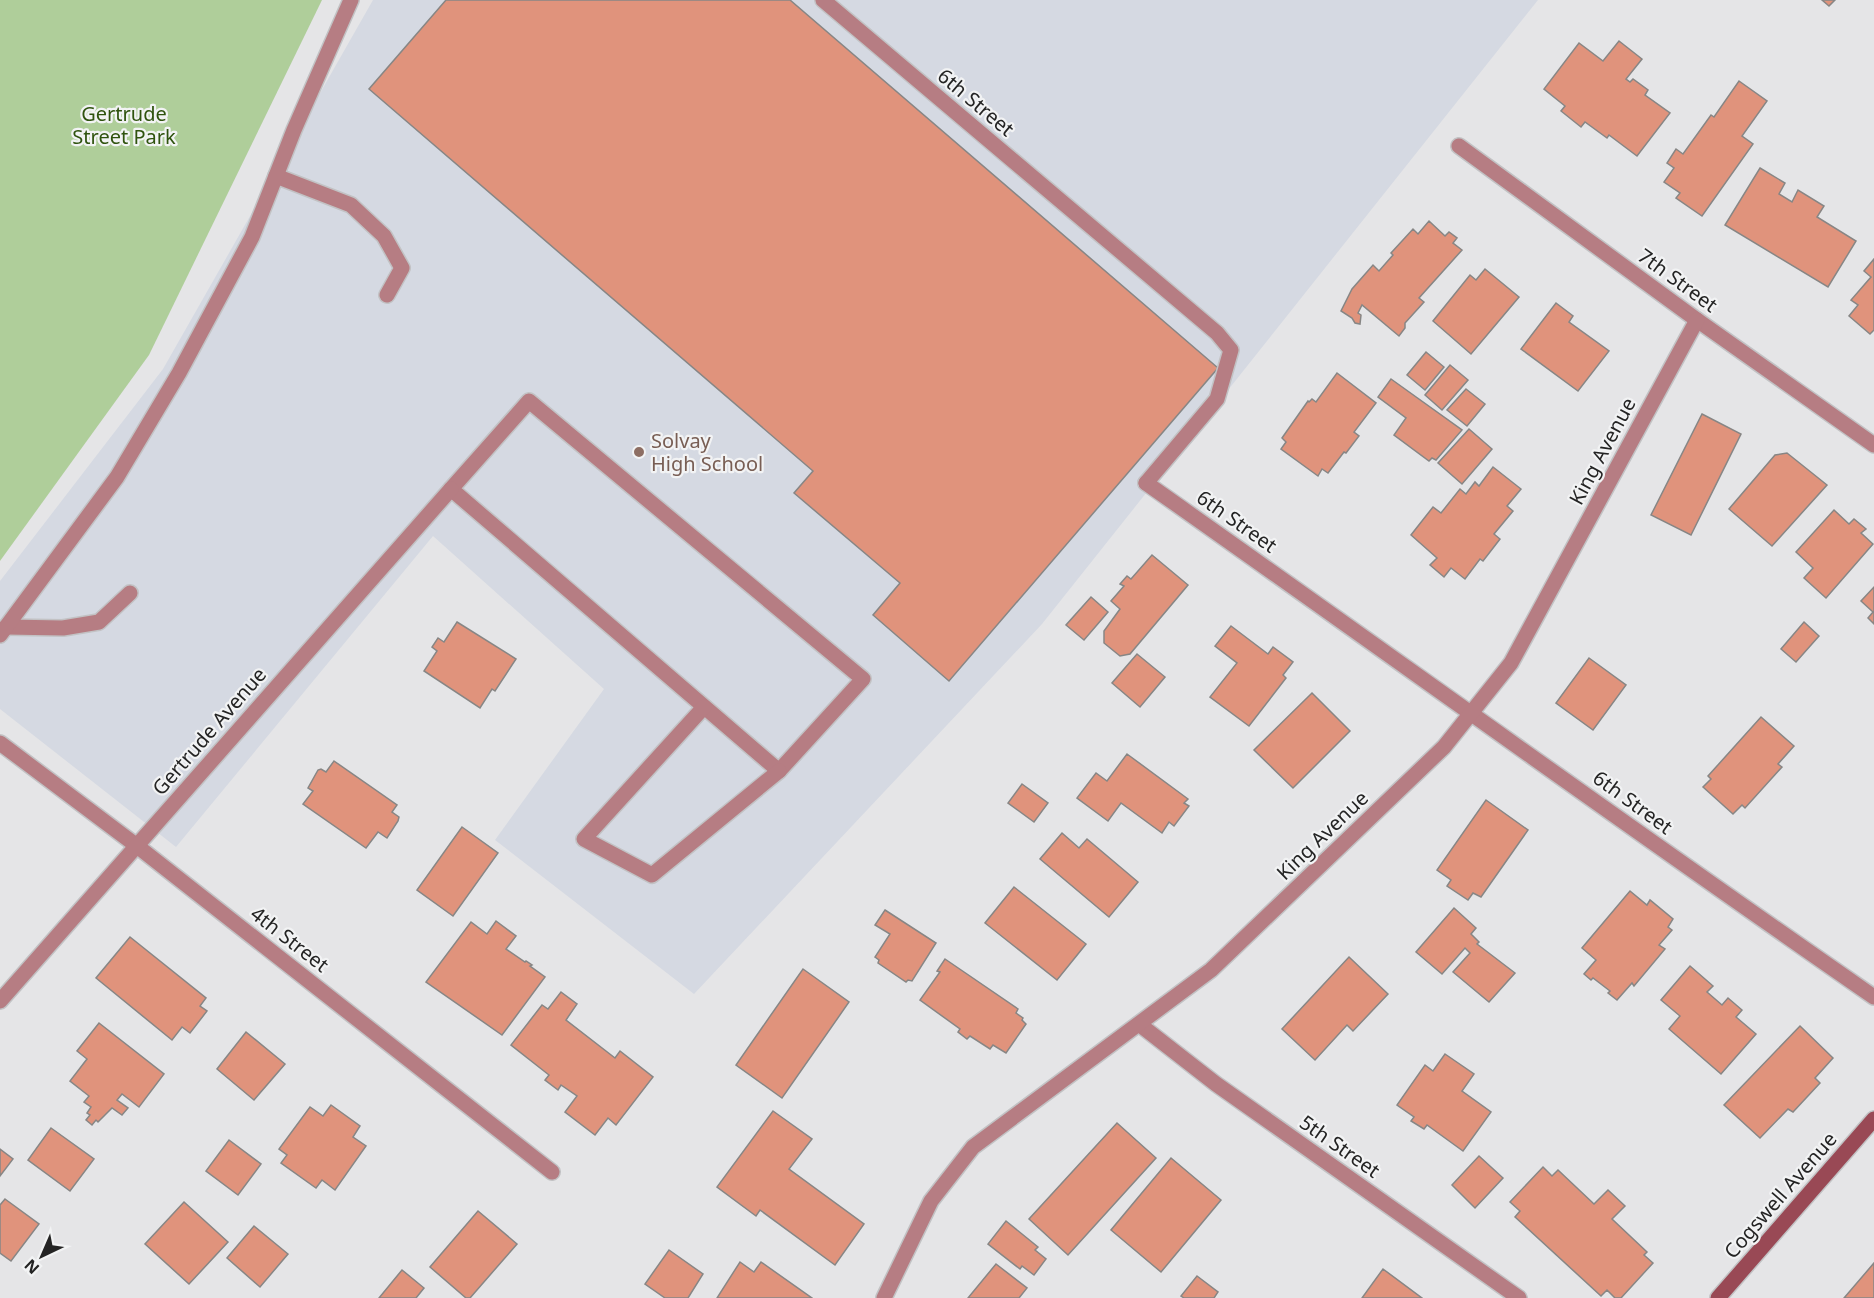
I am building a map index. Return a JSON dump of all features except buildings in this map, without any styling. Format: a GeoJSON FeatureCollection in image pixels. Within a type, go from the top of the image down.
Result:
{"type":"FeatureCollection","features":[{"type":"Feature","properties":{"kind":"street"},"geometry":{"type":"LineString","coordinates":[[3,631],[117,477],[179,373],[252,237],[351,0]]}},
{"type":"Feature","properties":{"kind":"street","name":"6th Street"},"geometry":{"type":"LineString","coordinates":[[823,0],[1217,333],[1231,350],[1217,399],[1146,483],[1473,713],[1706,881],[1874,996]]}},
{"type":"Feature","properties":{"kind":"street","name":"7th Street"},"geometry":{"type":"LineString","coordinates":[[1459,146],[1697,320],[1874,445]]}},
{"type":"Feature","properties":{"kind":"street"},"geometry":{"type":"LineString","coordinates":[[276,176],[351,205],[384,236],[402,268],[387,295]]}},
{"type":"Feature","properties":{"kind":"street","name":"King Avenue"},"geometry":{"type":"LineString","coordinates":[[884,1298],[931,1201],[973,1147],[1211,970],[1444,747],[1473,713],[1511,663],[1697,320]]}},
{"type":"Feature","properties":{"kind":"street","name":"Gertrude Avenue"},"geometry":{"type":"LineString","coordinates":[[0,1001],[529,401],[863,679],[779,771]]}},
{"type":"Feature","properties":{"kind":"street"},"geometry":{"type":"LineString","coordinates":[[451,489],[779,771],[652,875],[584,839],[704,707]]}},
{"type":"Feature","properties":{"kind":"street"},"geometry":{"type":"LineString","coordinates":[[3,631],[63,628],[99,622],[130,593]]}},
{"type":"Feature","properties":{"kind":"street","name":"4th Street"},"geometry":{"type":"LineString","coordinates":[[0,743],[137,846],[552,1172]]}},
{"type":"Feature","properties":{"kind":"street","name":"5th Street"},"geometry":{"type":"LineString","coordinates":[[1139,1024],[1216,1083],[1519,1298]]}},
{"type":"Feature","properties":{"kind":"street","name":"Cogswell Avenue"},"geometry":{"type":"LineString","coordinates":[[1718,1298],[1874,1119]]}},
{"type":"Feature","properties":{"kind":"shaded area","name":"Solvay High School"},"geometry":{"type":"Polygon","coordinates":[[[373,0],[1538,0],[1042,624],[694,994],[495,840],[604,689],[433,536],[176,847],[0,709],[0,581],[163,369],[373,0]]]}},
{"type":"Feature","properties":{"kind":"green space","name":"Gertrude Street Park"},"geometry":{"type":"Polygon","coordinates":[[[0,0],[322,0],[149,355],[0,561],[0,0]]]}},
{"type":"Feature","properties":{"kind":"place","name":"Solvay High School"},"geometry":{"type":"Point","coordinates":[639,452]}}]}
